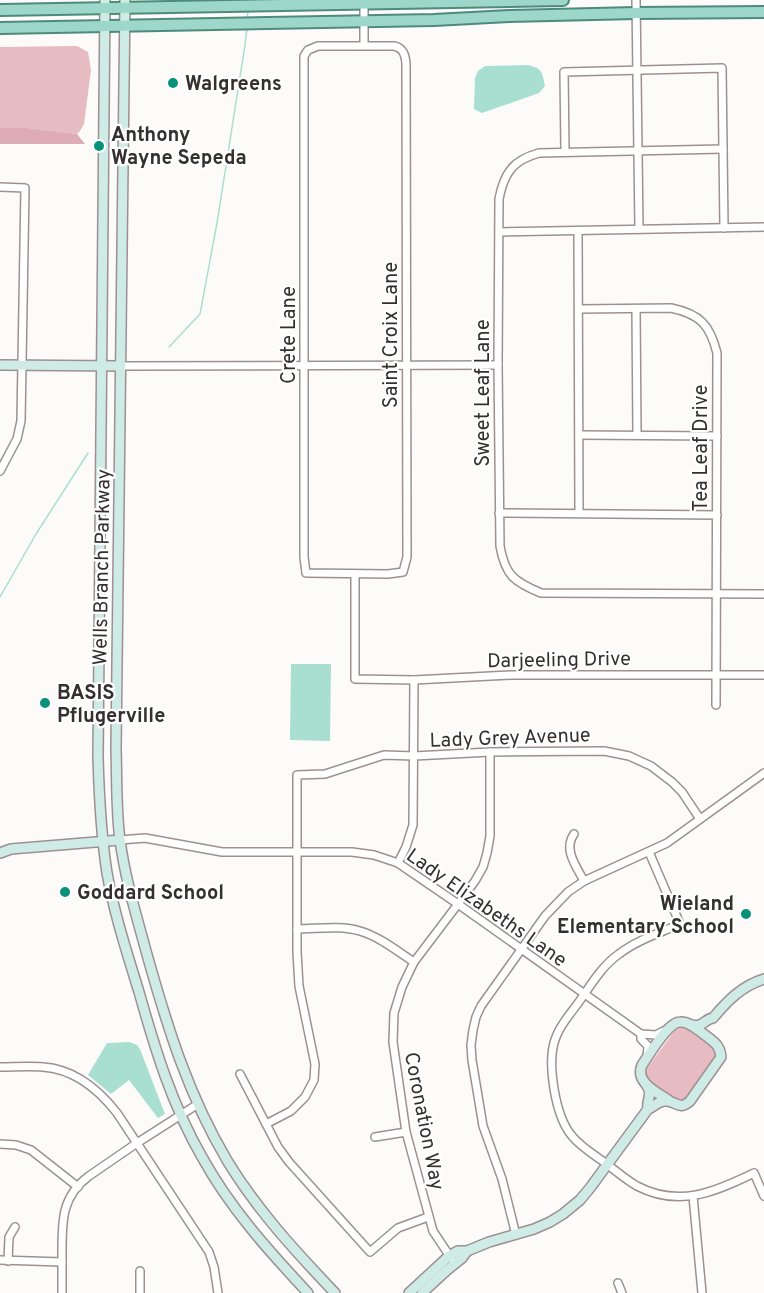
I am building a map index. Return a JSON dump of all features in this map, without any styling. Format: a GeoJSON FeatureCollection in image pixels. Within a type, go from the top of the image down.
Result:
{"type":"FeatureCollection","features":[{"type":"Feature","properties":{"kind":"main road"},"geometry":{"type":"LineString","coordinates":[[0,10],[105,4],[266,6],[563,0]]}},
{"type":"Feature","properties":{"kind":"main road","name":"Wells Branch Parkway"},"geometry":{"type":"LineString","coordinates":[[105,4],[98,756],[99,803],[108,875],[155,1050],[180,1114],[222,1191],[266,1248],[308,1293]]}},
{"type":"Feature","properties":{"kind":"main road","name":"Wells Branch Parkway"},"geometry":{"type":"LineString","coordinates":[[125,4],[116,749],[120,840],[129,889],[165,1016],[180,1063],[198,1104],[229,1163],[252,1198],[334,1293]]}},
{"type":"Feature","properties":{"kind":"main road"},"geometry":{"type":"LineString","coordinates":[[0,28],[764,12]]}},
{"type":"Feature","properties":{"kind":"main road"},"geometry":{"type":"LineString","coordinates":[[103,135],[123,135]]}},
{"type":"Feature","properties":{"kind":"main road"},"geometry":{"type":"LineString","coordinates":[[0,365],[121,366]]}},
{"type":"Feature","properties":{"kind":"main road"},"geometry":{"type":"LineString","coordinates":[[0,853],[11,849],[120,840]]}},
{"type":"Feature","properties":{"kind":"main road"},"geometry":{"type":"LineString","coordinates":[[690,1025],[715,1043],[720,1049],[721,1057],[690,1101],[686,1105],[676,1105],[642,1080],[640,1070],[647,1057],[668,1029],[678,1022],[702,1025],[709,1018],[713,1018],[731,997],[749,984],[764,979]]}},
{"type":"Feature","properties":{"kind":"main road"},"geometry":{"type":"LineString","coordinates":[[713,1018],[714,1023],[710,1031],[715,1043]]}},
{"type":"Feature","properties":{"kind":"main road"},"geometry":{"type":"LineString","coordinates":[[646,1084],[651,1094],[647,1104],[648,1109]]}},
{"type":"Feature","properties":{"kind":"main road"},"geometry":{"type":"LineString","coordinates":[[422,1293],[458,1251],[467,1251],[534,1229],[563,1214],[590,1188],[648,1109],[661,1101],[671,1102]]}},
{"type":"Feature","properties":{"kind":"main road"},"geometry":{"type":"LineString","coordinates":[[409,1293],[452,1260]]}},
{"type":"Feature","properties":{"kind":"street"},"geometry":{"type":"LineString","coordinates":[[636,0],[639,230]]}},
{"type":"Feature","properties":{"kind":"street"},"geometry":{"type":"LineString","coordinates":[[364,4],[364,45]]}},
{"type":"Feature","properties":{"kind":"street","name":"Crete Lane"},"geometry":{"type":"LineString","coordinates":[[355,574],[306,573],[304,557],[304,56],[308,50],[318,46],[364,45]]}},
{"type":"Feature","properties":{"kind":"street","name":"Saint Croix Lane"},"geometry":{"type":"LineString","coordinates":[[355,574],[403,572],[407,557],[406,63],[405,54],[394,45],[364,45]]}},
{"type":"Feature","properties":{"kind":"street"},"geometry":{"type":"LineString","coordinates":[[565,151],[564,72],[722,68],[724,228]]}},
{"type":"Feature","properties":{"kind":"street","name":"Sweet Leaf Lane"},"geometry":{"type":"LineString","coordinates":[[723,149],[539,153],[531,155],[511,168],[502,182],[499,199],[498,365],[500,546],[503,563],[509,574],[522,585],[541,593],[764,594]]}},
{"type":"Feature","properties":{"kind":"street"},"geometry":{"type":"LineString","coordinates":[[0,187],[25,188],[21,421],[12,451],[0,471]]}},
{"type":"Feature","properties":{"kind":"street"},"geometry":{"type":"LineString","coordinates":[[500,232],[764,227]]}},
{"type":"Feature","properties":{"kind":"street"},"geometry":{"type":"LineString","coordinates":[[578,231],[579,513]]}},
{"type":"Feature","properties":{"kind":"street","name":"Tea Leaf Drive"},"geometry":{"type":"LineString","coordinates":[[579,309],[671,308],[686,311],[699,319],[714,340],[717,353],[716,705]]}},
{"type":"Feature","properties":{"kind":"street"},"geometry":{"type":"LineString","coordinates":[[636,309],[637,435]]}},
{"type":"Feature","properties":{"kind":"street"},"geometry":{"type":"LineString","coordinates":[[121,366],[498,365]]}},
{"type":"Feature","properties":{"kind":"street"},"geometry":{"type":"LineString","coordinates":[[579,435],[717,436]]}},
{"type":"Feature","properties":{"kind":"street"},"geometry":{"type":"LineString","coordinates":[[499,513],[717,515]]}},
{"type":"Feature","properties":{"kind":"street","name":"Darjeeling Drive"},"geometry":{"type":"LineString","coordinates":[[355,574],[355,680],[414,680],[511,675],[764,675]]}},
{"type":"Feature","properties":{"kind":"street"},"geometry":{"type":"LineString","coordinates":[[398,863],[413,825],[414,680]]}},
{"type":"Feature","properties":{"kind":"street","name":"Lady Grey Avenue"},"geometry":{"type":"LineString","coordinates":[[298,851],[297,776],[326,774],[384,755],[604,751],[628,756],[651,766],[682,792],[700,819]]}},
{"type":"Feature","properties":{"kind":"street","name":"Coronation Way"},"geometry":{"type":"LineString","coordinates":[[452,1260],[433,1231],[406,1132],[393,1042],[394,1013],[402,987],[414,962],[483,867],[490,836],[490,752]]}},
{"type":"Feature","properties":{"kind":"street"},"geometry":{"type":"LineString","coordinates":[[516,1235],[502,1179],[483,1126],[472,1060],[471,1045],[476,1017],[481,1006],[545,916],[568,892],[584,881],[667,843],[764,773]]}},
{"type":"Feature","properties":{"kind":"street"},"geometry":{"type":"LineString","coordinates":[[574,834],[569,840],[569,851],[584,881]]}},
{"type":"Feature","properties":{"kind":"street","name":"Lady Elizabeths Lane"},"geometry":{"type":"LineString","coordinates":[[120,840],[145,838],[222,852],[352,852],[374,855],[398,863],[640,1034]]}},
{"type":"Feature","properties":{"kind":"street"},"geometry":{"type":"LineString","coordinates":[[266,1124],[291,1111],[305,1097],[314,1080],[315,1064],[299,986],[298,851]]}},
{"type":"Feature","properties":{"kind":"street"},"geometry":{"type":"LineString","coordinates":[[649,852],[680,924],[620,952],[606,966],[556,1036],[551,1056],[551,1068],[560,1115],[564,1126],[578,1143],[627,1179],[650,1191],[662,1195],[693,1196],[715,1191],[754,1173],[764,1196]]}},
{"type":"Feature","properties":{"kind":"street"},"geometry":{"type":"LineString","coordinates":[[297,929],[339,928],[358,931],[378,939],[414,962]]}},
{"type":"Feature","properties":{"kind":"street"},"geometry":{"type":"LineString","coordinates":[[647,1057],[648,1047],[640,1034],[656,1035],[668,1029]]}},
{"type":"Feature","properties":{"kind":"street"},"geometry":{"type":"LineString","coordinates":[[0,1067],[45,1067],[63,1072],[76,1077],[106,1099],[209,1252],[218,1293]]}},
{"type":"Feature","properties":{"kind":"street"},"geometry":{"type":"LineString","coordinates":[[240,1074],[278,1147],[370,1252],[398,1228],[428,1217]]}},
{"type":"Feature","properties":{"kind":"street"},"geometry":{"type":"LineString","coordinates":[[62,1293],[62,1223],[69,1198],[89,1176],[198,1104]]}},
{"type":"Feature","properties":{"kind":"street"},"geometry":{"type":"LineString","coordinates":[[375,1137],[406,1132]]}},
{"type":"Feature","properties":{"kind":"street"},"geometry":{"type":"LineString","coordinates":[[0,1144],[16,1145],[31,1150],[78,1187]]}},
{"type":"Feature","properties":{"kind":"street"},"geometry":{"type":"LineString","coordinates":[[693,1196],[702,1293]]}},
{"type":"Feature","properties":{"kind":"street"},"geometry":{"type":"LineString","coordinates":[[8,1261],[9,1237],[15,1227]]}},
{"type":"Feature","properties":{"kind":"street"},"geometry":{"type":"LineString","coordinates":[[0,1260],[62,1262]]}},
{"type":"Feature","properties":{"kind":"street"},"geometry":{"type":"LineString","coordinates":[[140,1271],[140,1293]]}},
{"type":"Feature","properties":{"kind":"street"},"geometry":{"type":"LineString","coordinates":[[618,1283],[622,1293]]}},
{"type":"Feature","properties":{"kind":"shaded area"},"geometry":{"type":"Polygon","coordinates":[[[77,46],[88,52],[91,70],[84,124],[80,131],[77,134],[28,128],[0,128],[0,47],[77,46]]]}},
{"type":"Feature","properties":{"kind":"shaded area"},"geometry":{"type":"Polygon","coordinates":[[[527,65],[536,67],[542,74],[545,86],[539,93],[482,113],[474,109],[475,78],[478,71],[485,66],[527,65]]]}},
{"type":"Feature","properties":{"kind":"shaded area"},"geometry":{"type":"Polygon","coordinates":[[[0,128],[28,128],[77,134],[85,144],[0,144],[0,128]]]}},
{"type":"Feature","properties":{"kind":"shaded area"},"geometry":{"type":"Polygon","coordinates":[[[291,664],[331,664],[330,741],[290,740],[291,664]]]}},
{"type":"Feature","properties":{"kind":"shaded area"},"geometry":{"type":"Polygon","coordinates":[[[682,1027],[712,1047],[715,1051],[715,1059],[685,1100],[678,1101],[646,1078],[645,1071],[675,1030],[682,1027]]]}},
{"type":"Feature","properties":{"kind":"shaded area"},"geometry":{"type":"Polygon","coordinates":[[[129,1042],[140,1049],[165,1114],[158,1118],[129,1080],[111,1094],[88,1075],[107,1043],[129,1042]]]}},
{"type":"Feature","properties":{"kind":"waterway"},"geometry":{"type":"LineString","coordinates":[[247,20],[248,10]]}},
{"type":"Feature","properties":{"kind":"waterway"},"geometry":{"type":"LineString","coordinates":[[169,347],[200,314],[217,223],[247,28]]}},
{"type":"Feature","properties":{"kind":"waterway"},"geometry":{"type":"LineString","coordinates":[[0,597],[36,534],[88,453]]}},
{"type":"Feature","properties":{"kind":"place","name":"Walgreens"},"geometry":{"type":"Point","coordinates":[173,83]}},
{"type":"Feature","properties":{"kind":"place","name":"Anthony Wayne Sepeda"},"geometry":{"type":"Point","coordinates":[99,146]}},
{"type":"Feature","properties":{"kind":"place","name":"BASIS Pflugerville"},"geometry":{"type":"Point","coordinates":[45,703]}},
{"type":"Feature","properties":{"kind":"place","name":"Goddard School"},"geometry":{"type":"Point","coordinates":[65,892]}},
{"type":"Feature","properties":{"kind":"place","name":"Wieland Elementary School"},"geometry":{"type":"Point","coordinates":[746,914]}}]}
